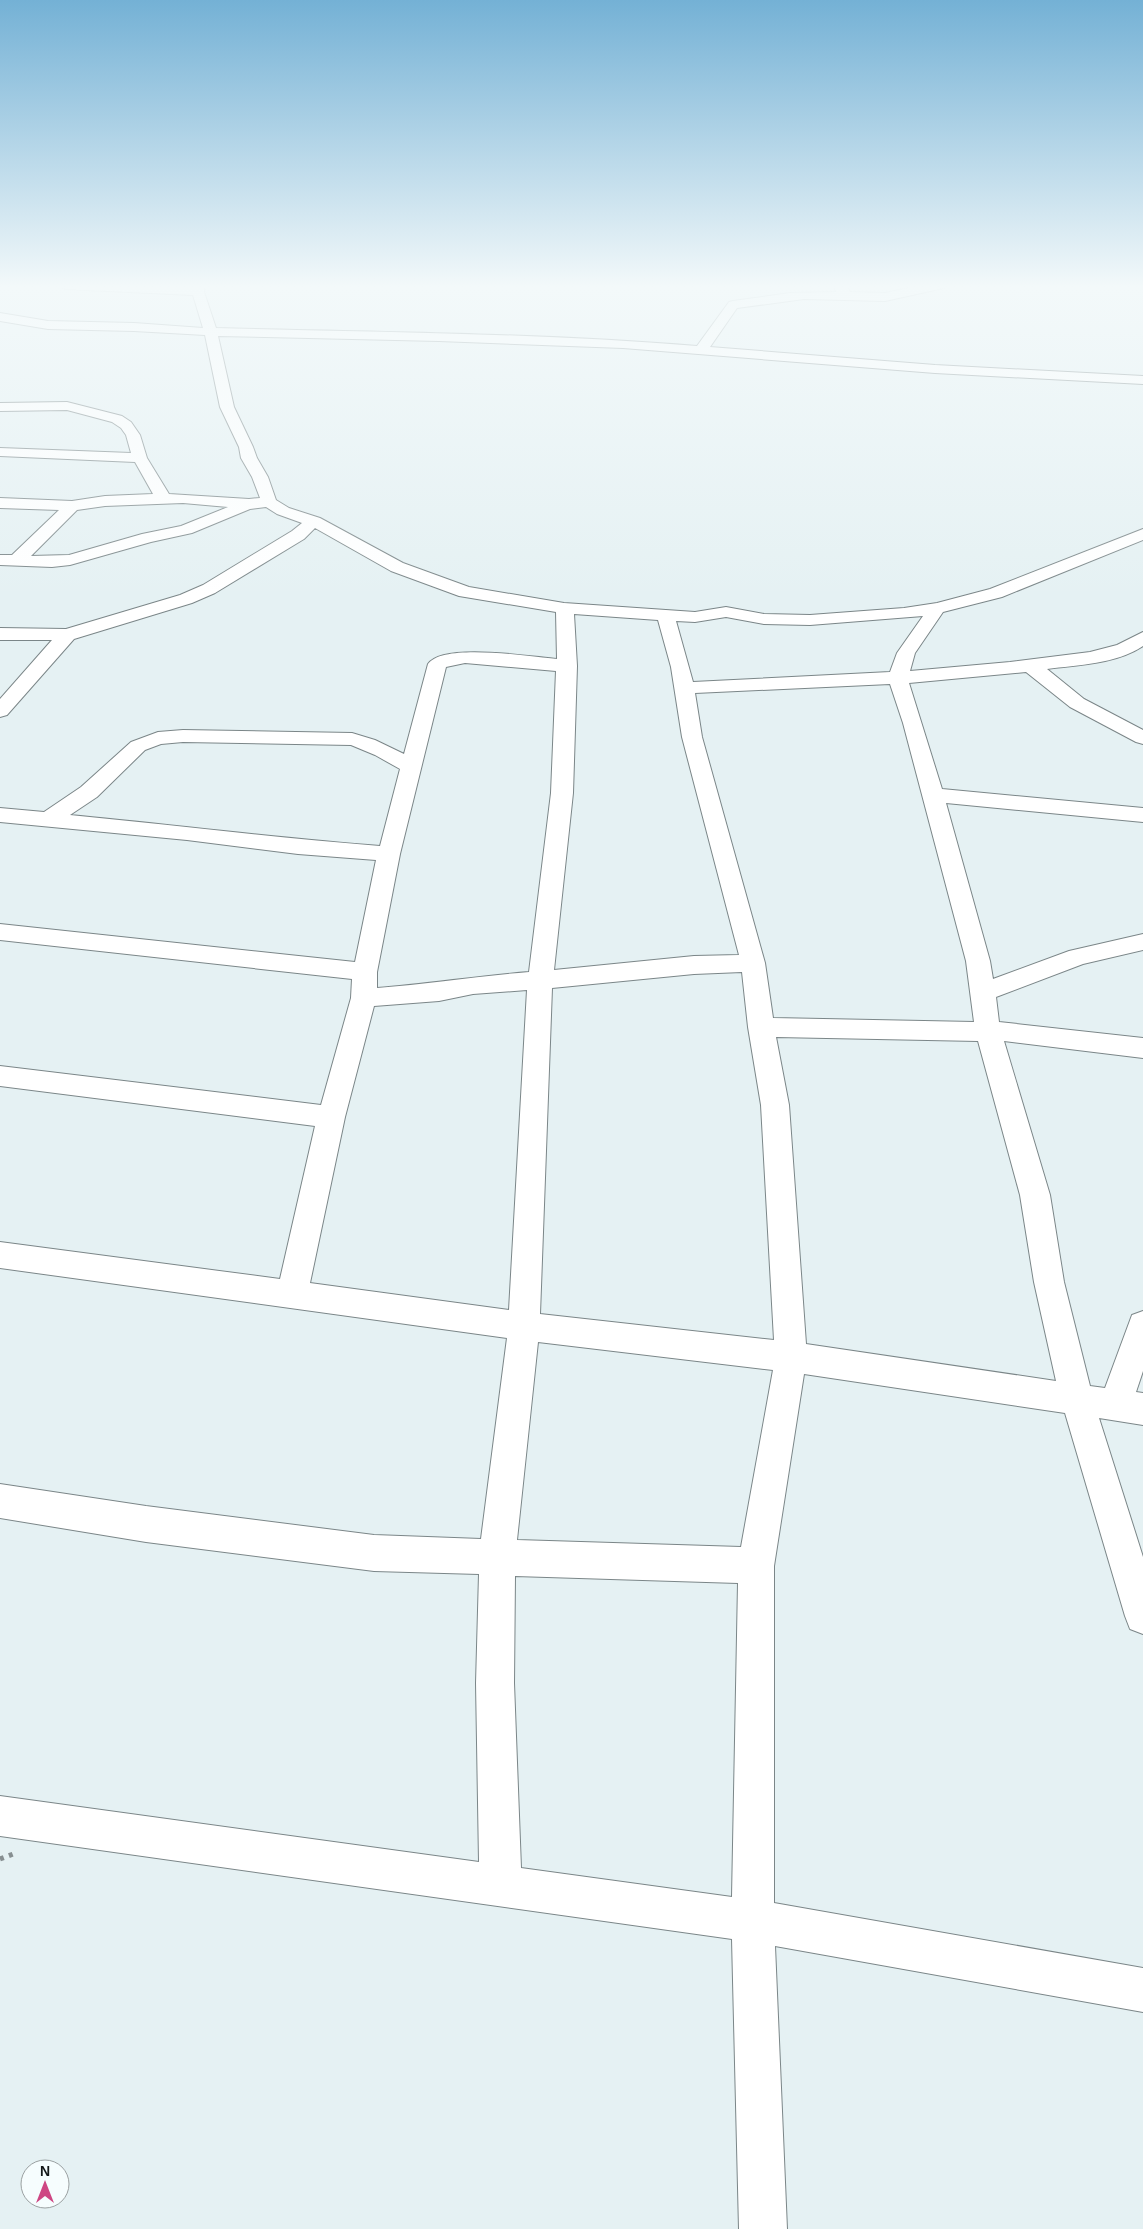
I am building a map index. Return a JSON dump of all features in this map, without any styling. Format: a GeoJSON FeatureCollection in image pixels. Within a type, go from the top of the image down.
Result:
{"type":"FeatureCollection","features":[{"type":"Feature","properties":{"kind":"street"},"geometry":{"type":"LineString","coordinates":[[223,389],[227,407],[246,446],[249,458],[260,477],[269,502],[283,511],[314,521],[397,567],[465,592],[564,608],[696,616],[726,612],[764,619],[810,620],[904,613],[937,608],[996,593],[1143,534]]}},
{"type":"Feature","properties":{"kind":"street"},"geometry":{"type":"LineString","coordinates":[[0,407],[67,406],[116,419],[126,425],[133,435],[140,458],[150,472],[163,498]]}},
{"type":"Feature","properties":{"kind":"street"},"geometry":{"type":"LineString","coordinates":[[0,452],[140,458]]}},
{"type":"Feature","properties":{"kind":"street"},"geometry":{"type":"LineString","coordinates":[[0,503],[72,506],[105,501],[163,498],[249,504],[269,502]]}},
{"type":"Feature","properties":{"kind":"street"},"geometry":{"type":"LineString","coordinates":[[8,560],[52,562],[70,560],[148,538],[186,530],[249,504]]}},
{"type":"Feature","properties":{"kind":"street"},"geometry":{"type":"LineString","coordinates":[[8,560],[72,506]]}},
{"type":"Feature","properties":{"kind":"street"},"geometry":{"type":"LineString","coordinates":[[0,634],[67,635],[152,610],[210,589],[298,535],[314,521]]}},
{"type":"Feature","properties":{"kind":"street"},"geometry":{"type":"LineString","coordinates":[[501,1886],[495,1684],[497,1557],[524,1326],[540,980],[562,794],[566,666],[564,608]]}},
{"type":"Feature","properties":{"kind":"street"},"geometry":{"type":"LineString","coordinates":[[937,608],[906,653],[898,678],[934,795],[978,961],[988,1032],[1035,1195],[1049,1282],[1077,1399],[1143,1616]]}},
{"type":"Feature","properties":{"kind":"street"},"geometry":{"type":"LineString","coordinates":[[665,614],[681,667],[692,737],[753,963],[761,1027],[775,1105],[791,1358],[756,1566],[753,1921],[763,2229]]}},
{"type":"Feature","properties":{"kind":"street"},"geometry":{"type":"LineString","coordinates":[[0,711],[67,635]]}},
{"type":"Feature","properties":{"kind":"street"},"geometry":{"type":"LineString","coordinates":[[684,688],[898,678],[1030,666],[1108,654],[1136,644],[1143,638]]}},
{"type":"Feature","properties":{"kind":"street"},"geometry":{"type":"LineString","coordinates":[[1108,654],[1143,661]]}},
{"type":"Feature","properties":{"kind":"street"},"geometry":{"type":"LineString","coordinates":[[292,1293],[330,1117],[364,998],[365,972],[389,854],[437,664],[447,659],[465,657],[566,666]]}},
{"type":"Feature","properties":{"kind":"street"},"geometry":{"type":"LineString","coordinates":[[1030,666],[1078,703],[1143,738]]}},
{"type":"Feature","properties":{"kind":"street"},"geometry":{"type":"LineString","coordinates":[[48,820],[89,792],[138,746],[158,738],[182,736],[352,739],[366,742],[411,768]]}},
{"type":"Feature","properties":{"kind":"street"},"geometry":{"type":"LineString","coordinates":[[934,795],[1143,815]]}},
{"type":"Feature","properties":{"kind":"street"},"geometry":{"type":"LineString","coordinates":[[0,815],[187,833],[298,847],[389,854]]}},
{"type":"Feature","properties":{"kind":"street"},"geometry":{"type":"LineString","coordinates":[[0,932],[113,942],[365,972]]}},
{"type":"Feature","properties":{"kind":"street"},"geometry":{"type":"LineString","coordinates":[[983,992],[1078,957],[1143,942]]}},
{"type":"Feature","properties":{"kind":"street"},"geometry":{"type":"LineString","coordinates":[[364,998],[439,992],[473,984],[540,980],[694,965],[753,963]]}},
{"type":"Feature","properties":{"kind":"street"},"geometry":{"type":"LineString","coordinates":[[761,1027],[1013,1032],[1143,1048]]}},
{"type":"Feature","properties":{"kind":"street"},"geometry":{"type":"LineString","coordinates":[[0,1076],[330,1117]]}},
{"type":"Feature","properties":{"kind":"street"},"geometry":{"type":"LineString","coordinates":[[0,1255],[292,1293],[524,1326],[791,1358],[1129,1406],[1143,1325]]}},
{"type":"Feature","properties":{"kind":"street"},"geometry":{"type":"LineString","coordinates":[[0,1501],[146,1524],[374,1553],[756,1566]]}},
{"type":"Feature","properties":{"kind":"street"},"geometry":{"type":"LineString","coordinates":[[0,1816],[753,1921],[1143,1990]]}}]}
